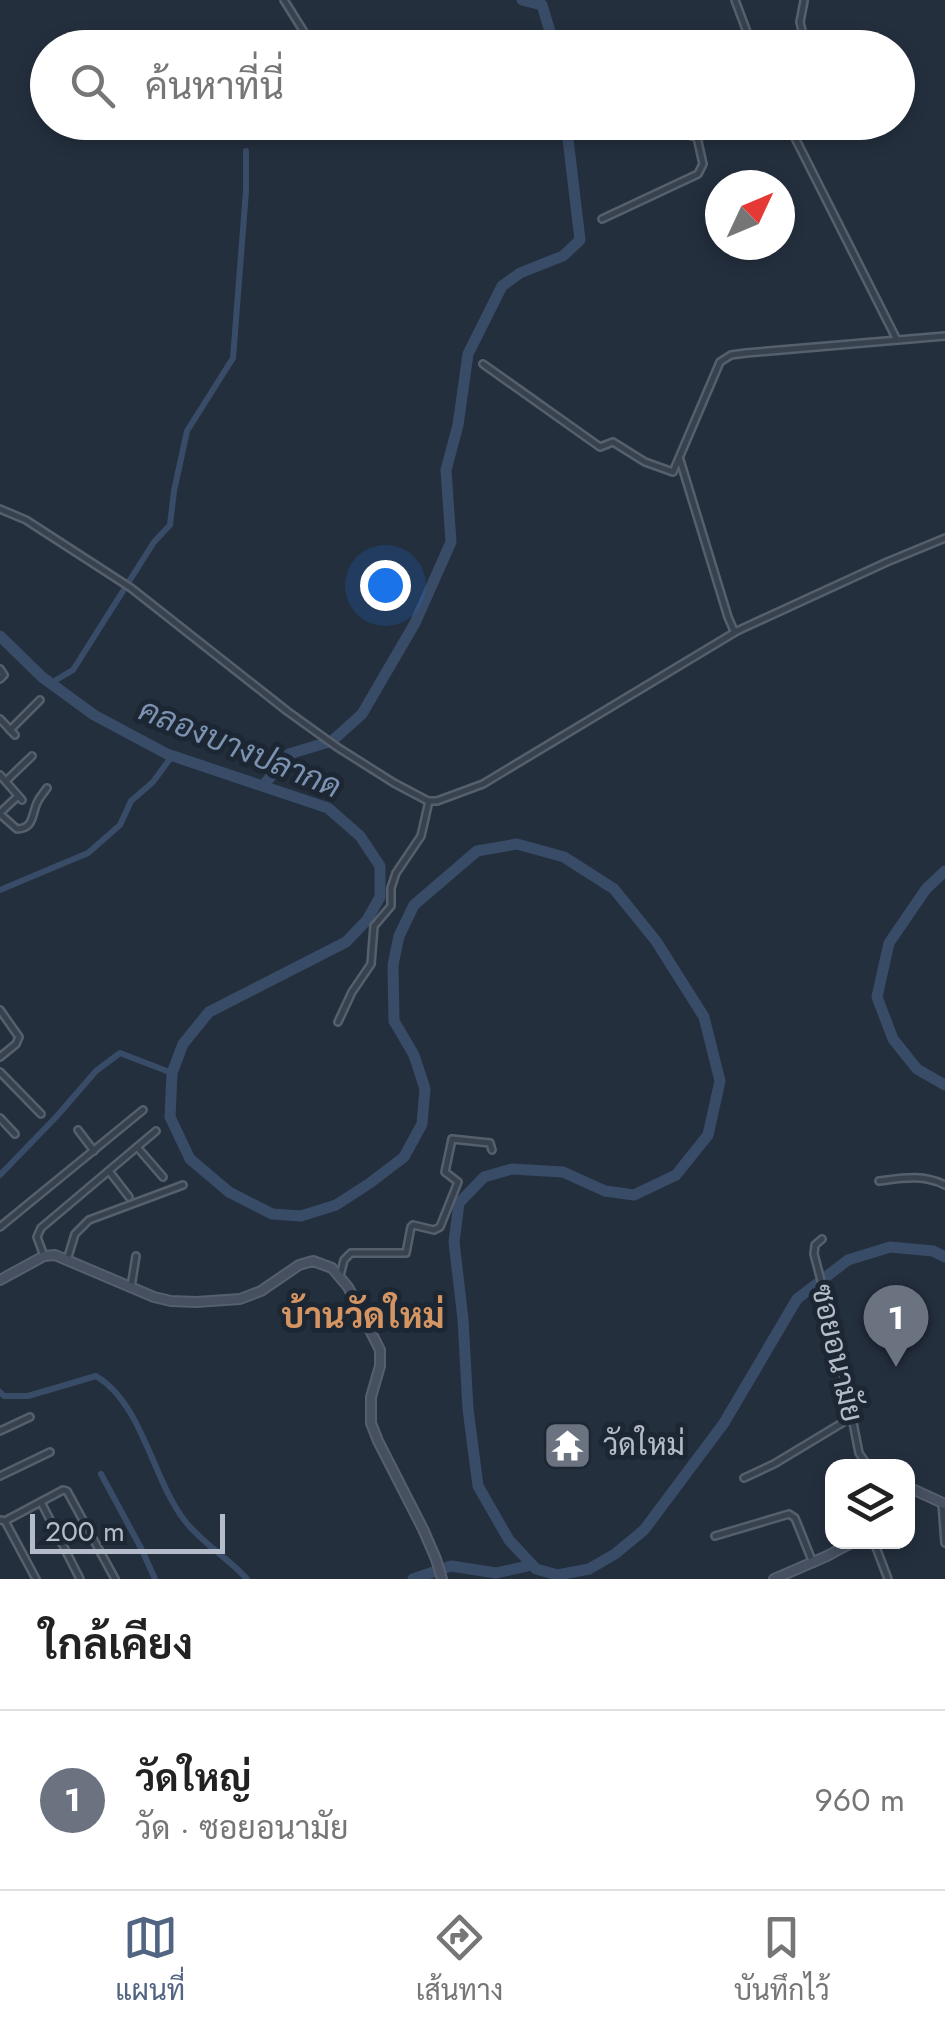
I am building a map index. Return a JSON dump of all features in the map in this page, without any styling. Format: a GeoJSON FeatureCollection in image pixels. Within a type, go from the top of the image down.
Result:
{"type":"FeatureCollection","features":[{"type":"Feature","properties":{"kind":"street"},"geometry":{"type":"LineString","coordinates":[[284,0],[303,30]]}},
{"type":"Feature","properties":{"kind":"street"},"geometry":{"type":"LineString","coordinates":[[735,0],[746,30]]}},
{"type":"Feature","properties":{"kind":"street"},"geometry":{"type":"LineString","coordinates":[[802,30],[804,1]]}},
{"type":"Feature","properties":{"kind":"street"},"geometry":{"type":"LineString","coordinates":[[602,219],[698,174],[703,164],[699,140]]}},
{"type":"Feature","properties":{"kind":"street"},"geometry":{"type":"LineString","coordinates":[[796,140],[898,340]]}},
{"type":"Feature","properties":{"kind":"street"},"geometry":{"type":"LineString","coordinates":[[483,364],[600,446],[614,442],[645,462],[674,472],[720,362],[726,356],[945,336]]}},
{"type":"Feature","properties":{"kind":"street"},"geometry":{"type":"LineString","coordinates":[[680,457],[728,617],[737,632]]}},
{"type":"Feature","properties":{"kind":"street"},"geometry":{"type":"LineString","coordinates":[[0,509],[26,520],[131,588],[337,747],[429,801],[483,784],[737,632],[945,538]]}},
{"type":"Feature","properties":{"kind":"street"},"geometry":{"type":"LineString","coordinates":[[0,669],[4,675],[0,680]]}},
{"type":"Feature","properties":{"kind":"street"},"geometry":{"type":"LineString","coordinates":[[0,718],[13,732],[40,700]]}},
{"type":"Feature","properties":{"kind":"street"},"geometry":{"type":"LineString","coordinates":[[6,781],[32,756]]}},
{"type":"Feature","properties":{"kind":"street"},"geometry":{"type":"LineString","coordinates":[[0,775],[20,798],[1,812],[18,830],[30,824],[48,788]]}},
{"type":"Feature","properties":{"kind":"street"},"geometry":{"type":"LineString","coordinates":[[338,1022],[371,964],[374,926],[390,906],[396,873],[422,836],[429,801]]}},
{"type":"Feature","properties":{"kind":"street"},"geometry":{"type":"LineString","coordinates":[[0,1010],[20,1037],[0,1056]]}},
{"type":"Feature","properties":{"kind":"street"},"geometry":{"type":"LineString","coordinates":[[0,1072],[40,1114]]}},
{"type":"Feature","properties":{"kind":"street"},"geometry":{"type":"LineString","coordinates":[[0,1227],[142,1110]]}},
{"type":"Feature","properties":{"kind":"street"},"geometry":{"type":"LineString","coordinates":[[0,1118],[15,1134]]}},
{"type":"Feature","properties":{"kind":"street"},"geometry":{"type":"LineString","coordinates":[[78,1130],[94,1150]]}},
{"type":"Feature","properties":{"kind":"street"},"geometry":{"type":"LineString","coordinates":[[44,1256],[37,1233],[156,1131]]}},
{"type":"Feature","properties":{"kind":"street"},"geometry":{"type":"LineString","coordinates":[[340,1276],[350,1253],[406,1253],[411,1227],[440,1227],[458,1182],[445,1172],[452,1140],[490,1143],[492,1150]]}},
{"type":"Feature","properties":{"kind":"street"},"geometry":{"type":"LineString","coordinates":[[137,1148],[163,1177]]}},
{"type":"Feature","properties":{"kind":"street"},"geometry":{"type":"LineString","coordinates":[[109,1171],[129,1197]]}},
{"type":"Feature","properties":{"kind":"street"},"geometry":{"type":"LineString","coordinates":[[879,1181],[916,1177],[945,1185]]}},
{"type":"Feature","properties":{"kind":"street"},"geometry":{"type":"LineString","coordinates":[[67,1260],[76,1234],[89,1220],[183,1185]]}},
{"type":"Feature","properties":{"kind":"street","name":"ซอยอนามัย"},"geometry":{"type":"LineString","coordinates":[[822,1240],[814,1249],[816,1263],[864,1459]]}},
{"type":"Feature","properties":{"kind":"street"},"geometry":{"type":"LineString","coordinates":[[1,1278],[44,1256],[54,1255],[154,1298],[196,1302],[252,1295],[298,1265],[313,1262],[332,1268],[340,1276],[382,1358],[371,1397],[371,1423],[436,1559],[441,1579]]}},
{"type":"Feature","properties":{"kind":"street"},"geometry":{"type":"LineString","coordinates":[[130,1287],[136,1256]]}},
{"type":"Feature","properties":{"kind":"street"},"geometry":{"type":"LineString","coordinates":[[0,1431],[30,1417]]}},
{"type":"Feature","properties":{"kind":"street"},"geometry":{"type":"LineString","coordinates":[[744,1478],[852,1417]]}},
{"type":"Feature","properties":{"kind":"street"},"geometry":{"type":"LineString","coordinates":[[0,1476],[50,1452]]}},
{"type":"Feature","properties":{"kind":"street"},"geometry":{"type":"LineString","coordinates":[[36,1579],[2,1520],[63,1490],[70,1494],[116,1579]]}},
{"type":"Feature","properties":{"kind":"street"},"geometry":{"type":"LineString","coordinates":[[915,1490],[944,1503],[945,1542]]}},
{"type":"Feature","properties":{"kind":"street"},"geometry":{"type":"LineString","coordinates":[[40,1502],[80,1579]]}},
{"type":"Feature","properties":{"kind":"street"},"geometry":{"type":"LineString","coordinates":[[715,1536],[789,1514],[795,1518],[813,1562]]}},
{"type":"Feature","properties":{"kind":"street"},"geometry":{"type":"LineString","coordinates":[[774,1579],[787,1577],[839,1549]]}},
{"type":"Feature","properties":{"kind":"street"},"geometry":{"type":"LineString","coordinates":[[877,1549],[888,1579]]}},
{"type":"Feature","properties":{"kind":"waterway"},"geometry":{"type":"LineString","coordinates":[[522,0],[542,5],[550,30]]}},
{"type":"Feature","properties":{"kind":"waterway"},"geometry":{"type":"LineString","coordinates":[[263,786],[289,754],[332,741],[362,714],[415,623],[451,542],[446,470],[458,425],[468,354],[502,286],[520,273],[563,256],[580,240],[568,140]]}},
{"type":"Feature","properties":{"kind":"waterway"},"geometry":{"type":"LineString","coordinates":[[51,683],[73,670],[154,542],[170,525],[187,431],[233,358],[246,151]]}},
{"type":"Feature","properties":{"kind":"waterway","name":"คลองบางปลากด"},"geometry":{"type":"LineString","coordinates":[[0,636],[42,677],[94,715],[167,754],[328,808],[360,836],[380,866],[380,897],[367,920],[346,942],[209,1012],[183,1044],[172,1073],[170,1117],[190,1159],[229,1192],[272,1214],[301,1216],[336,1205],[404,1157],[422,1124],[425,1089],[414,1055],[394,1021],[393,965],[399,936],[414,905],[477,851],[517,844],[564,857],[614,889],[656,941],[704,1017],[720,1081],[708,1135],[676,1175],[634,1195],[605,1191],[563,1172],[512,1169],[484,1177],[459,1203],[454,1242],[478,1486],[509,1540],[536,1569],[558,1575],[589,1569],[644,1530],[724,1423],[797,1299],[848,1260],[890,1247],[933,1251],[945,1257]]}},
{"type":"Feature","properties":{"kind":"waterway"},"geometry":{"type":"LineString","coordinates":[[0,890],[88,853],[120,825],[131,801],[153,782],[172,756]]}},
{"type":"Feature","properties":{"kind":"waterway","name":"คลองบางปลากด"},"geometry":{"type":"LineString","coordinates":[[945,871],[926,889],[889,943],[877,997],[893,1039],[917,1069],[945,1085]]}},
{"type":"Feature","properties":{"kind":"waterway"},"geometry":{"type":"LineString","coordinates":[[0,1175],[96,1071],[120,1053],[172,1073]]}},
{"type":"Feature","properties":{"kind":"waterway"},"geometry":{"type":"LineString","coordinates":[[0,1392],[4,1396],[28,1396],[96,1376],[125,1405],[185,1521],[247,1579]]}},
{"type":"Feature","properties":{"kind":"waterway"},"geometry":{"type":"LineString","coordinates":[[101,1474],[155,1579]]}},
{"type":"Feature","properties":{"kind":"waterway"},"geometry":{"type":"LineString","coordinates":[[413,1579],[451,1566],[496,1573],[532,1565]]}},
{"type":"Feature","properties":{"kind":"place","name":"วัดใหญ่"},"geometry":{"type":"Point","coordinates":[896,1367]}},
{"type":"Feature","properties":{"kind":"place","name":"วัดใหม่"},"geometry":{"type":"Point","coordinates":[568,1445]}},
{"type":"Feature","properties":{"kind":"district","name":"บ้านวัดใหม่"},"geometry":{"type":"Point","coordinates":[363,1316]}}]}
